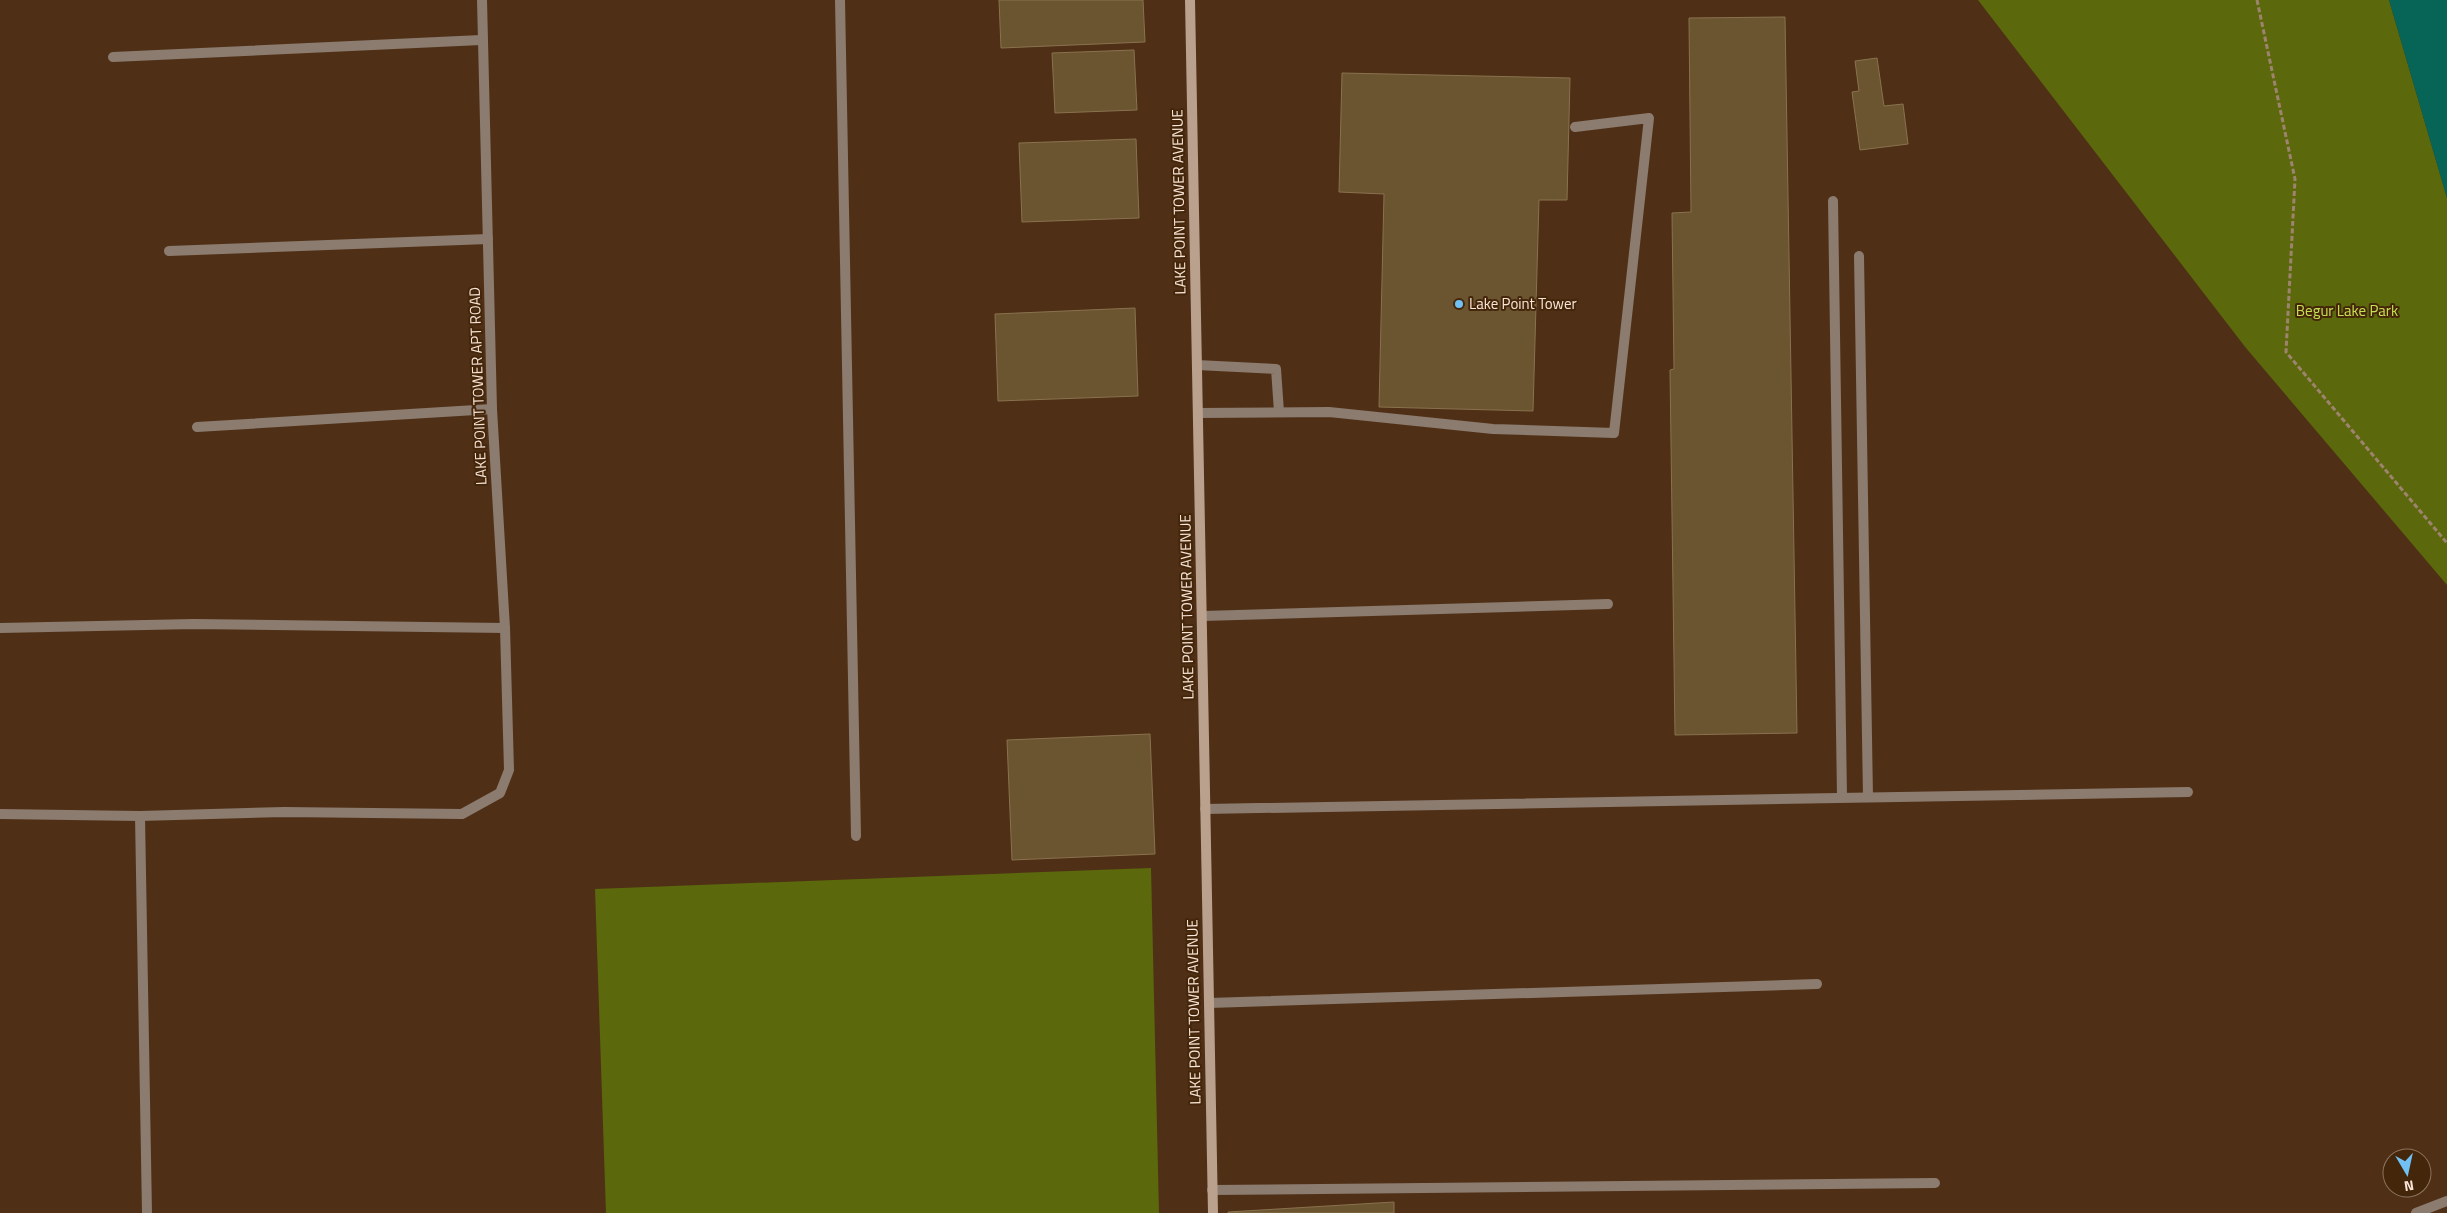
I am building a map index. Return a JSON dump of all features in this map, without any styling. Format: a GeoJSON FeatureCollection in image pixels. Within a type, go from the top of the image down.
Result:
{"type":"FeatureCollection","features":[{"type":"Feature","properties":{"kind":"street","name":"LAKE POINT TOWER APT ROAD"},"geometry":{"type":"LineString","coordinates":[[140,816],[284,812],[462,814],[500,793],[509,770],[505,628],[492,409],[481,40],[482,0]]}},
{"type":"Feature","properties":{"kind":"street"},"geometry":{"type":"LineString","coordinates":[[840,0],[856,836]]}},
{"type":"Feature","properties":{"kind":"street","name":"LAKE POINT TOWER AVENUE"},"geometry":{"type":"LineString","coordinates":[[1190,0],[1213,1213]]}},
{"type":"Feature","properties":{"kind":"street"},"geometry":{"type":"LineString","coordinates":[[113,57],[481,40]]}},
{"type":"Feature","properties":{"kind":"street"},"geometry":{"type":"LineString","coordinates":[[1198,413],[1329,412],[1493,428],[1614,433],[1649,118],[1575,127]]}},
{"type":"Feature","properties":{"kind":"street"},"geometry":{"type":"LineString","coordinates":[[1833,201],[1842,797]]}},
{"type":"Feature","properties":{"kind":"street"},"geometry":{"type":"LineString","coordinates":[[169,251],[488,239]]}},
{"type":"Feature","properties":{"kind":"street"},"geometry":{"type":"LineString","coordinates":[[1859,256],[1868,797]]}},
{"type":"Feature","properties":{"kind":"street"},"geometry":{"type":"LineString","coordinates":[[1197,365],[1276,369],[1279,412]]}},
{"type":"Feature","properties":{"kind":"street"},"geometry":{"type":"LineString","coordinates":[[196,427],[492,409]]}},
{"type":"Feature","properties":{"kind":"street"},"geometry":{"type":"LineString","coordinates":[[1203,616],[1608,604]]}},
{"type":"Feature","properties":{"kind":"street"},"geometry":{"type":"LineString","coordinates":[[0,628],[194,624],[505,628]]}},
{"type":"Feature","properties":{"kind":"street"},"geometry":{"type":"LineString","coordinates":[[1205,809],[2188,792]]}},
{"type":"Feature","properties":{"kind":"street"},"geometry":{"type":"LineString","coordinates":[[0,814],[140,816],[147,1213]]}},
{"type":"Feature","properties":{"kind":"street"},"geometry":{"type":"LineString","coordinates":[[1209,1003],[1817,984]]}},
{"type":"Feature","properties":{"kind":"street"},"geometry":{"type":"LineString","coordinates":[[1212,1190],[1935,1183]]}},
{"type":"Feature","properties":{"kind":"street"},"geometry":{"type":"LineString","coordinates":[[2416,1213],[2447,1201]]}},
{"type":"Feature","properties":{"kind":"path"},"geometry":{"type":"LineString","coordinates":[[2257,0],[2295,179],[2286,352],[2447,543]]}},
{"type":"Feature","properties":{"kind":"green space","name":"Begur Lake Park"},"geometry":{"type":"Polygon","coordinates":[[[1978,0],[2389,0],[2447,198],[2447,585],[2246,348],[1978,0]]]}},
{"type":"Feature","properties":{"kind":"green space"},"geometry":{"type":"Polygon","coordinates":[[[1151,868],[1159,1213],[606,1213],[595,889],[1151,868]]]}},
{"type":"Feature","properties":{"kind":"water"},"geometry":{"type":"Polygon","coordinates":[[[2389,0],[2447,0],[2447,198],[2389,0]]]}},
{"type":"Feature","properties":{"kind":"building"},"geometry":{"type":"Polygon","coordinates":[[[999,0],[1143,0],[1145,42],[1001,48],[999,0]]]}},
{"type":"Feature","properties":{"kind":"building"},"geometry":{"type":"Polygon","coordinates":[[[1785,17],[1797,733],[1675,735],[1670,370],[1674,369],[1672,213],[1691,212],[1689,18],[1785,17]]]}},
{"type":"Feature","properties":{"kind":"building"},"geometry":{"type":"Polygon","coordinates":[[[1134,50],[1137,110],[1055,113],[1052,53],[1134,50]]]}},
{"type":"Feature","properties":{"kind":"building"},"geometry":{"type":"Polygon","coordinates":[[[1877,58],[1884,106],[1903,104],[1908,144],[1860,150],[1852,92],[1859,91],[1855,61],[1877,58]]]}},
{"type":"Feature","properties":{"kind":"building","name":"Lake Point Tower"},"geometry":{"type":"Polygon","coordinates":[[[1342,73],[1570,78],[1567,200],[1539,200],[1533,411],[1379,407],[1384,194],[1339,192],[1342,73]]]}},
{"type":"Feature","properties":{"kind":"building"},"geometry":{"type":"Polygon","coordinates":[[[1136,139],[1139,218],[1022,222],[1019,143],[1136,139]]]}},
{"type":"Feature","properties":{"kind":"building"},"geometry":{"type":"Polygon","coordinates":[[[1135,308],[1138,396],[998,401],[995,314],[1135,308]]]}},
{"type":"Feature","properties":{"kind":"building"},"geometry":{"type":"Polygon","coordinates":[[[1150,734],[1155,854],[1012,860],[1007,740],[1150,734]]]}},
{"type":"Feature","properties":{"kind":"building"},"geometry":{"type":"Polygon","coordinates":[[[1394,1202],[1394,1213],[1228,1213],[1228,1212],[1394,1202]]]}},
{"type":"Feature","properties":{"kind":"place","name":"Lake Point Tower"},"geometry":{"type":"Point","coordinates":[1459,304]}}]}
